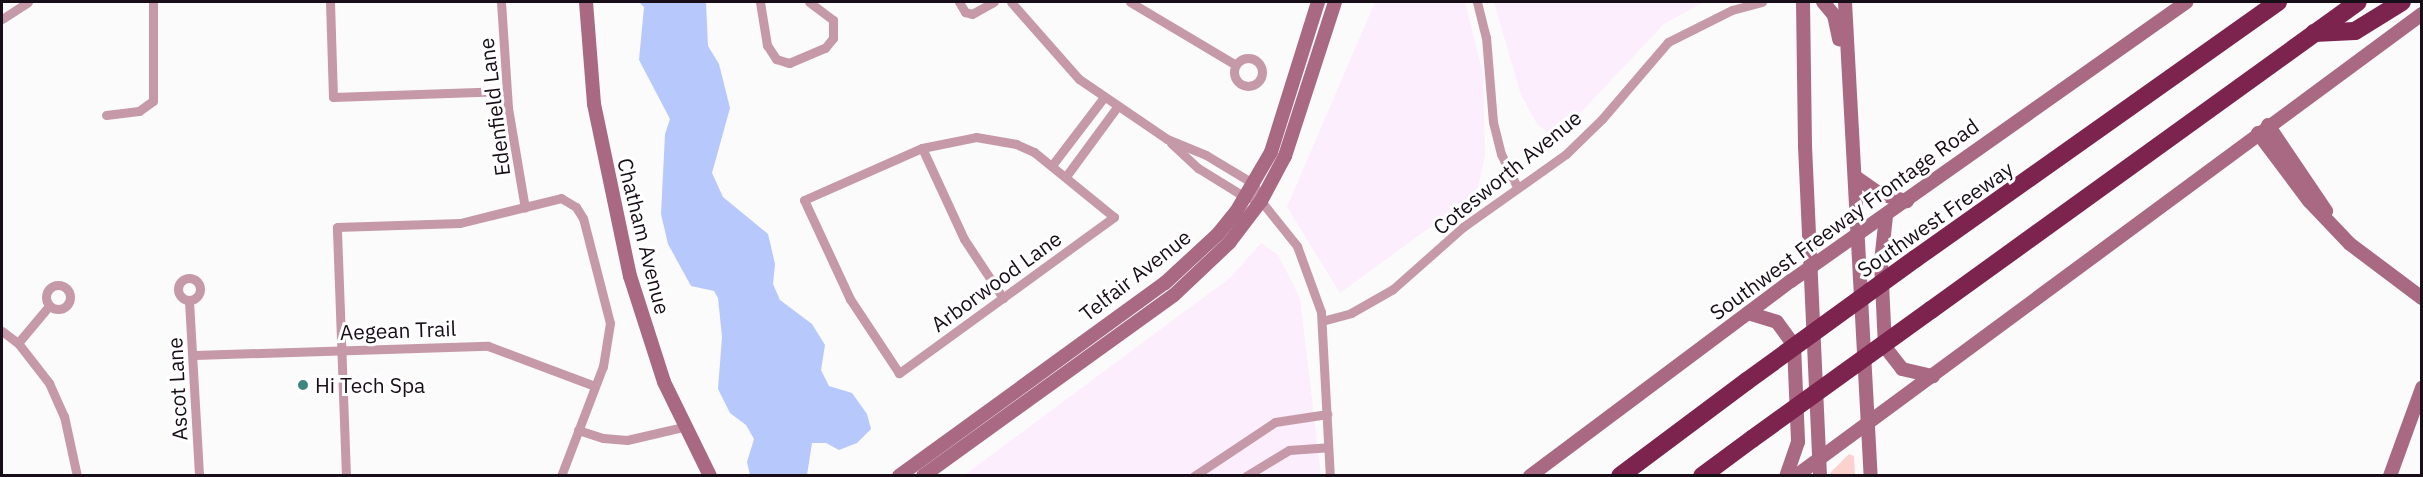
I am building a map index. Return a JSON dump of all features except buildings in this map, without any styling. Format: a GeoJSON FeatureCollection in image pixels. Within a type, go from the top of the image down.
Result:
{"type":"FeatureCollection","features":[{"type":"Feature","properties":{"kind":"highway","name":"Southwest Freeway"},"geometry":{"type":"LineString","coordinates":[[1620,476],[1915,259],[2278,2]]}},
{"type":"Feature","properties":{"kind":"highway"},"geometry":{"type":"LineString","coordinates":[[1702,476],[2358,2]]}},
{"type":"Feature","properties":{"kind":"highway"},"geometry":{"type":"LineString","coordinates":[[2314,33],[2355,31],[2402,2]]}},
{"type":"Feature","properties":{"kind":"main road","name":"Chatham Avenue"},"geometry":{"type":"LineString","coordinates":[[586,2],[594,104],[615,218],[645,330],[683,427],[708,473]]}},
{"type":"Feature","properties":{"kind":"main road","name":"Telfair Avenue"},"geometry":{"type":"LineString","coordinates":[[899,476],[1165,284],[1218,234],[1254,184],[1271,152],[1318,2]]}},
{"type":"Feature","properties":{"kind":"main road","name":"Telfair Avenue"},"geometry":{"type":"LineString","coordinates":[[923,476],[1174,295],[1229,243],[1261,201],[1300,120],[1335,2]]}},
{"type":"Feature","properties":{"kind":"main road"},"geometry":{"type":"LineString","coordinates":[[1803,2],[1810,268],[1821,476]]}},
{"type":"Feature","properties":{"kind":"main road"},"geometry":{"type":"LineString","coordinates":[[1824,2],[1837,25],[1843,82],[1852,102]]}},
{"type":"Feature","properties":{"kind":"main road"},"geometry":{"type":"LineString","coordinates":[[1845,2],[1857,178],[1871,476]]}},
{"type":"Feature","properties":{"kind":"main road","name":"Southwest Freeway Frontage Road"},"geometry":{"type":"LineString","coordinates":[[1530,476],[1810,268],[2186,2]]}},
{"type":"Feature","properties":{"kind":"main road"},"geometry":{"type":"LineString","coordinates":[[1796,476],[2421,14]]}},
{"type":"Feature","properties":{"kind":"main road"},"geometry":{"type":"LineString","coordinates":[[2263,129],[2333,224],[2372,264],[2421,298]]}},
{"type":"Feature","properties":{"kind":"main road"},"geometry":{"type":"LineString","coordinates":[[1857,178],[1880,194],[1907,201]]}},
{"type":"Feature","properties":{"kind":"main road"},"geometry":{"type":"LineString","coordinates":[[1886,216],[1881,262],[1885,347],[1902,369],[1934,376]]}},
{"type":"Feature","properties":{"kind":"main road"},"geometry":{"type":"LineString","coordinates":[[1748,313],[1777,322],[1794,345],[1798,442],[1786,476]]}},
{"type":"Feature","properties":{"kind":"main road"},"geometry":{"type":"LineString","coordinates":[[2390,476],[2421,388]]}},
{"type":"Feature","properties":{"kind":"street"},"geometry":{"type":"LineString","coordinates":[[2,19],[28,2]]}},
{"type":"Feature","properties":{"kind":"street"},"geometry":{"type":"LineString","coordinates":[[106,115],[139,111],[153,101],[153,2]]}},
{"type":"Feature","properties":{"kind":"street"},"geometry":{"type":"LineString","coordinates":[[330,2],[333,97],[506,91]]}},
{"type":"Feature","properties":{"kind":"street","name":"Edenfield Lane"},"geometry":{"type":"LineString","coordinates":[[501,2],[506,91],[525,208]]}},
{"type":"Feature","properties":{"kind":"street"},"geometry":{"type":"LineString","coordinates":[[760,2],[767,45],[776,59],[795,62],[825,48],[833,38],[833,20],[809,2]]}},
{"type":"Feature","properties":{"kind":"street"},"geometry":{"type":"LineString","coordinates":[[959,2],[965,12],[972,14],[994,2]]}},
{"type":"Feature","properties":{"kind":"street"},"geometry":{"type":"LineString","coordinates":[[1011,2],[1058,59],[1104,98],[1167,139],[1206,155],[1254,184],[1261,201],[1297,246],[1322,321],[1331,474]]}},
{"type":"Feature","properties":{"kind":"street"},"geometry":{"type":"LineString","coordinates":[[1130,2],[1236,65]]}},
{"type":"Feature","properties":{"kind":"street"},"geometry":{"type":"LineString","coordinates":[[1477,2],[1486,37],[1493,122],[1501,154],[1517,187]]}},
{"type":"Feature","properties":{"kind":"street","name":"Cotesworth Avenue"},"geometry":{"type":"LineString","coordinates":[[1322,321],[1351,313],[1393,289],[1463,227],[1573,147],[1668,42],[1732,10],[1762,2]]}},
{"type":"Feature","properties":{"kind":"street"},"geometry":{"type":"LineString","coordinates":[[1053,164],[1104,98]]}},
{"type":"Feature","properties":{"kind":"street"},"geometry":{"type":"LineString","coordinates":[[1003,298],[964,239],[922,148],[957,138],[996,139],[1025,148],[1067,175],[1117,107]]}},
{"type":"Feature","properties":{"kind":"street"},"geometry":{"type":"LineString","coordinates":[[1167,139],[1198,168],[1245,197],[1261,201]]}},
{"type":"Feature","properties":{"kind":"street","name":"Arborwood Lane"},"geometry":{"type":"LineString","coordinates":[[922,148],[804,200],[850,299],[899,373],[1114,217],[1067,175]]}},
{"type":"Feature","properties":{"kind":"street"},"geometry":{"type":"LineString","coordinates":[[346,476],[337,227],[460,223],[561,198],[576,207],[583,218],[608,304],[609,343],[561,476]]}},
{"type":"Feature","properties":{"kind":"street","name":"Ascot Lane"},"geometry":{"type":"LineString","coordinates":[[189,301],[195,355],[199,476]]}},
{"type":"Feature","properties":{"kind":"street"},"geometry":{"type":"LineString","coordinates":[[18,343],[49,306]]}},
{"type":"Feature","properties":{"kind":"street"},"geometry":{"type":"LineString","coordinates":[[2,331],[18,343],[49,383],[60,407],[77,476]]}},
{"type":"Feature","properties":{"kind":"street","name":"Aegean Trail"},"geometry":{"type":"LineString","coordinates":[[195,355],[488,346],[595,386]]}},
{"type":"Feature","properties":{"kind":"street"},"geometry":{"type":"LineString","coordinates":[[1194,476],[1255,432],[1275,422],[1327,414]]}},
{"type":"Feature","properties":{"kind":"street"},"geometry":{"type":"LineString","coordinates":[[578,430],[621,440],[683,427]]}},
{"type":"Feature","properties":{"kind":"street"},"geometry":{"type":"LineString","coordinates":[[1246,476],[1289,450],[1328,447]]}},
{"type":"Feature","properties":{"kind":"shaded area"},"geometry":{"type":"Polygon","coordinates":[[[1375,2],[1465,2],[1483,74],[1485,155],[1477,193],[1340,293],[1287,207],[1375,2]]]}},
{"type":"Feature","properties":{"kind":"shaded area"},"geometry":{"type":"Polygon","coordinates":[[[1494,2],[1704,2],[1664,24],[1556,139],[1537,124],[1521,95],[1494,2]]]}},
{"type":"Feature","properties":{"kind":"shaded area"},"geometry":{"type":"Polygon","coordinates":[[[1261,243],[1278,255],[1300,298],[1321,475],[963,476],[1231,277],[1261,243]]]}},
{"type":"Feature","properties":{"kind":"shaded area"},"geometry":{"type":"Polygon","coordinates":[[[1849,454],[1854,456],[1855,475],[1827,476],[1849,454]]]}},
{"type":"Feature","properties":{"kind":"water"},"geometry":{"type":"Polygon","coordinates":[[[639,2],[706,2],[708,46],[719,64],[730,108],[712,173],[723,197],[768,234],[775,264],[773,284],[780,300],[812,324],[825,345],[821,370],[829,386],[852,393],[867,414],[871,429],[857,443],[839,450],[826,443],[812,443],[807,475],[750,475],[747,462],[754,439],[746,425],[730,413],[718,389],[722,337],[718,298],[714,291],[691,286],[668,244],[661,214],[665,134],[670,119],[639,60],[644,7],[639,2]]]}},
{"type":"Feature","properties":{"kind":"place","name":"Hi Tech Spa"},"geometry":{"type":"Point","coordinates":[303,385]}}]}
